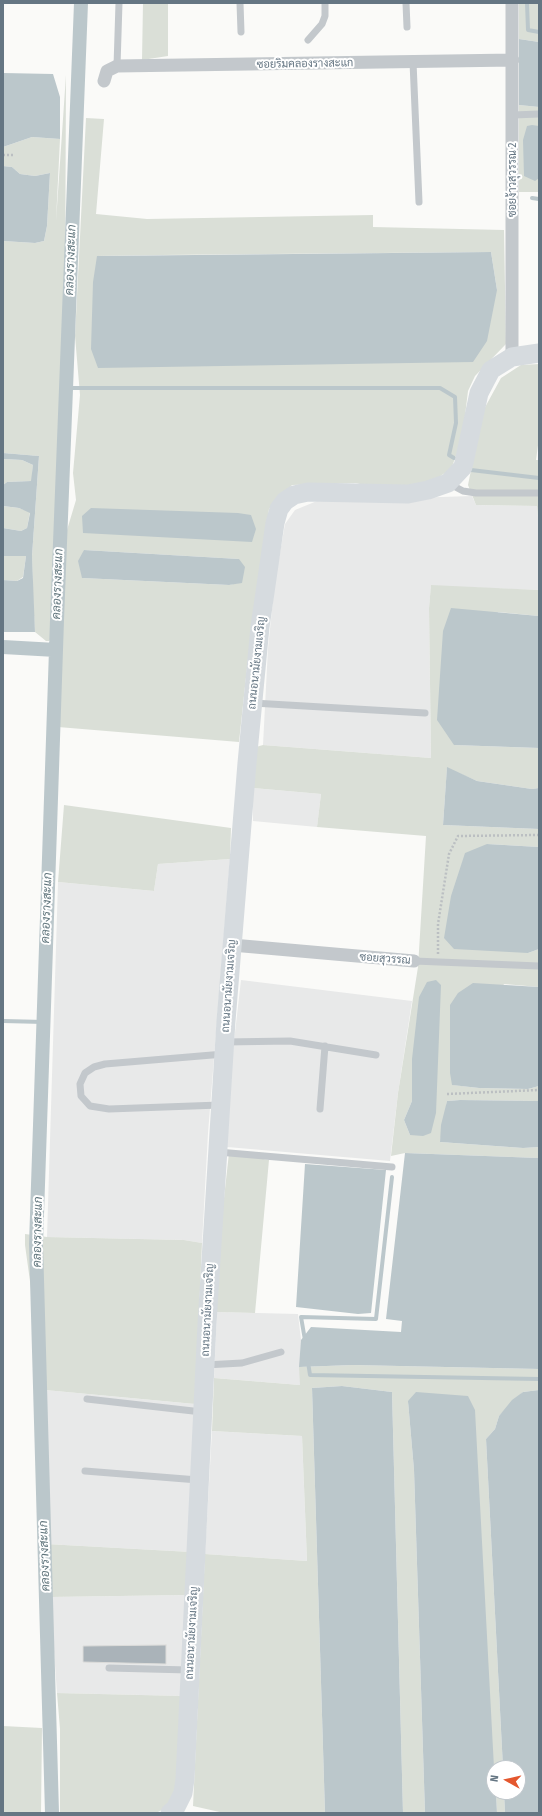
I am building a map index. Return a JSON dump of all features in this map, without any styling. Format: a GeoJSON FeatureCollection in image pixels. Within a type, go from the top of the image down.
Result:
{"type":"FeatureCollection","features":[{"type":"Feature","properties":{"kind":"street","name":"ซอยง้าวสุวรรณ 2"},"geometry":{"type":"LineString","coordinates":[[512,3],[512,357]]}},
{"type":"Feature","properties":{"kind":"street","name":"ซอยริมคลองรางสะแก"},"geometry":{"type":"LineString","coordinates":[[117,66],[513,60]]}},
{"type":"Feature","properties":{"kind":"street"},"geometry":{"type":"LineString","coordinates":[[104,81],[108,71],[117,66]]}},
{"type":"Feature","properties":{"kind":"street","name":"ถนนอนามัยงามเจริญ"},"geometry":{"type":"LineString","coordinates":[[175,1811],[183,1793],[185,1779],[224,1048],[260,627],[275,523],[279,509],[285,501],[294,495],[308,492],[408,494],[428,490],[448,483],[463,467],[479,393],[491,370],[512,357],[539,353]]}},
{"type":"Feature","properties":{"kind":"street","name":"ซอยสุวรรณ"},"geometry":{"type":"LineString","coordinates":[[232,945],[414,961]]}},
{"type":"Feature","properties":{"kind":"lane"},"geometry":{"type":"LineString","coordinates":[[117,66],[119,3]]}},
{"type":"Feature","properties":{"kind":"lane"},"geometry":{"type":"LineString","coordinates":[[240,3],[241,32]]}},
{"type":"Feature","properties":{"kind":"lane"},"geometry":{"type":"LineString","coordinates":[[308,40],[322,24],[325,16],[325,3]]}},
{"type":"Feature","properties":{"kind":"lane"},"geometry":{"type":"LineString","coordinates":[[406,3],[407,27]]}},
{"type":"Feature","properties":{"kind":"lane"},"geometry":{"type":"LineString","coordinates":[[413,62],[419,202]]}},
{"type":"Feature","properties":{"kind":"lane"},"geometry":{"type":"LineString","coordinates":[[513,115],[539,114]]}},
{"type":"Feature","properties":{"kind":"lane"},"geometry":{"type":"LineString","coordinates":[[448,483],[464,492],[539,493]]}},
{"type":"Feature","properties":{"kind":"lane"},"geometry":{"type":"LineString","coordinates":[[253,703],[425,714]]}},
{"type":"Feature","properties":{"kind":"lane","name":"ซอยสุวรรณ"},"geometry":{"type":"LineString","coordinates":[[414,961],[539,966]]}},
{"type":"Feature","properties":{"kind":"lane"},"geometry":{"type":"LineString","coordinates":[[221,1105],[109,1110],[90,1106],[81,1096],[80,1084],[85,1073],[94,1067],[105,1064],[290,1041],[376,1055]]}},
{"type":"Feature","properties":{"kind":"lane"},"geometry":{"type":"LineString","coordinates":[[320,1109],[325,1046]]}},
{"type":"Feature","properties":{"kind":"lane"},"geometry":{"type":"LineString","coordinates":[[218,1152],[392,1166]]}},
{"type":"Feature","properties":{"kind":"lane"},"geometry":{"type":"LineString","coordinates":[[206,1365],[242,1363],[281,1352]]}},
{"type":"Feature","properties":{"kind":"lane"},"geometry":{"type":"LineString","coordinates":[[87,1399],[204,1412]]}},
{"type":"Feature","properties":{"kind":"lane"},"geometry":{"type":"LineString","coordinates":[[85,1471],[200,1480]]}},
{"type":"Feature","properties":{"kind":"lane"},"geometry":{"type":"LineString","coordinates":[[109,1668],[190,1670]]}},
{"type":"Feature","properties":{"kind":"path"},"geometry":{"type":"LineString","coordinates":[[3,155],[15,155]]}},
{"type":"Feature","properties":{"kind":"path"},"geometry":{"type":"LineString","coordinates":[[437,962],[438,924],[449,854],[458,836],[539,835]]}},
{"type":"Feature","properties":{"kind":"path"},"geometry":{"type":"LineString","coordinates":[[447,1094],[539,1090]]}},
{"type":"Feature","properties":{"kind":"shaded area"},"geometry":{"type":"Polygon","coordinates":[[[143,3],[168,3],[168,56],[142,60],[143,3]]]}},
{"type":"Feature","properties":{"kind":"shaded area"},"geometry":{"type":"Polygon","coordinates":[[[519,3],[539,3],[539,42],[519,39],[519,3]]]}},
{"type":"Feature","properties":{"kind":"shaded area"},"geometry":{"type":"Polygon","coordinates":[[[519,39],[539,42],[539,107],[519,105],[519,39]]]}},
{"type":"Feature","properties":{"kind":"shaded area"},"geometry":{"type":"Polygon","coordinates":[[[3,73],[53,74],[60,97],[60,139],[32,137],[3,147],[3,73]]]}},
{"type":"Feature","properties":{"kind":"shaded area"},"geometry":{"type":"Polygon","coordinates":[[[66,75],[65,305],[52,637],[49,641],[46,641],[35,632],[33,598],[32,556],[39,456],[3,453],[3,241],[35,243],[44,241],[47,226],[50,173],[35,176],[20,174],[12,167],[3,166],[3,147],[32,137],[60,139],[56,221],[66,75]]]}},
{"type":"Feature","properties":{"kind":"shaded area"},"geometry":{"type":"Polygon","coordinates":[[[519,105],[539,107],[539,192],[519,192],[519,105]]]}},
{"type":"Feature","properties":{"kind":"shaded area"},"geometry":{"type":"Polygon","coordinates":[[[86,118],[104,119],[96,214],[147,219],[373,215],[373,227],[504,230],[506,344],[475,376],[468,391],[462,440],[451,469],[430,483],[376,488],[356,483],[292,485],[269,509],[251,631],[239,742],[58,727],[57,620],[62,620],[67,530],[76,500],[73,473],[80,395],[75,336],[86,118]],[[491,252],[161,255],[97,256],[497,290],[491,252]],[[84,550],[82,578],[229,585],[242,582],[239,559],[84,550]]]}},
{"type":"Feature","properties":{"kind":"shaded area"},"geometry":{"type":"Polygon","coordinates":[[[527,126],[539,126],[539,178],[535,181],[524,176],[523,140],[527,126]]]}},
{"type":"Feature","properties":{"kind":"shaded area"},"geometry":{"type":"Polygon","coordinates":[[[3,166],[12,167],[20,174],[35,176],[50,173],[47,226],[44,241],[35,243],[3,241],[3,166]]]}},
{"type":"Feature","properties":{"kind":"shaded area"},"geometry":{"type":"Polygon","coordinates":[[[491,252],[497,290],[487,341],[473,362],[98,368],[91,349],[93,282],[97,256],[491,252]]]}},
{"type":"Feature","properties":{"kind":"shaded area"},"geometry":{"type":"Polygon","coordinates":[[[539,364],[539,438],[536,460],[539,460],[539,528],[537,506],[476,505],[468,485],[483,411],[501,378],[521,365],[539,364]]]}},
{"type":"Feature","properties":{"kind":"shaded area"},"geometry":{"type":"Polygon","coordinates":[[[3,453],[39,456],[32,556],[35,632],[3,632],[3,580],[17,581],[23,578],[26,556],[3,556],[3,528],[21,531],[27,528],[30,513],[19,508],[3,506],[3,485],[7,482],[31,481],[33,465],[22,460],[3,459],[3,453]]]}},
{"type":"Feature","properties":{"kind":"shaded area"},"geometry":{"type":"Polygon","coordinates":[[[3,459],[22,460],[33,465],[32,481],[7,482],[3,485],[3,459]]]}},
{"type":"Feature","properties":{"kind":"shaded area"},"geometry":{"type":"Polygon","coordinates":[[[472,496],[476,505],[537,506],[539,528],[539,590],[431,586],[429,608],[431,758],[263,745],[268,648],[275,581],[285,524],[295,510],[317,501],[472,496]]]}},
{"type":"Feature","properties":{"kind":"shaded area"},"geometry":{"type":"Polygon","coordinates":[[[3,506],[19,508],[30,512],[27,528],[21,531],[3,528],[3,506]]]}},
{"type":"Feature","properties":{"kind":"shaded area"},"geometry":{"type":"Polygon","coordinates":[[[91,508],[238,513],[251,515],[256,529],[252,542],[83,533],[82,516],[91,508]]]}},
{"type":"Feature","properties":{"kind":"shaded area"},"geometry":{"type":"Polygon","coordinates":[[[84,550],[239,559],[245,567],[242,583],[229,585],[82,578],[78,561],[84,550]]]}},
{"type":"Feature","properties":{"kind":"shaded area"},"geometry":{"type":"Polygon","coordinates":[[[3,556],[26,556],[23,577],[17,581],[3,580],[3,556]]]}},
{"type":"Feature","properties":{"kind":"shaded area"},"geometry":{"type":"Polygon","coordinates":[[[431,585],[539,590],[539,616],[498,612],[454,745],[539,748],[539,788],[532,789],[477,781],[447,768],[443,825],[539,829],[539,847],[487,844],[528,953],[539,949],[539,987],[504,984],[453,1085],[479,1088],[528,1089],[539,1086],[539,1101],[447,1101],[440,1142],[523,1148],[539,1147],[539,1158],[405,1153],[391,1156],[398,1093],[418,967],[426,836],[317,827],[321,794],[253,788],[256,747],[263,745],[431,758],[429,608],[431,585]],[[412,1101],[404,1120],[410,1135],[412,1101]]]}},
{"type":"Feature","properties":{"kind":"shaded area"},"geometry":{"type":"Polygon","coordinates":[[[451,608],[539,616],[539,748],[454,745],[437,720],[443,631],[451,608]]]}},
{"type":"Feature","properties":{"kind":"shaded area"},"geometry":{"type":"Polygon","coordinates":[[[447,767],[477,781],[532,789],[539,788],[539,829],[443,825],[447,767]]]}},
{"type":"Feature","properties":{"kind":"shaded area"},"geometry":{"type":"Polygon","coordinates":[[[253,788],[321,794],[317,827],[253,821],[253,788]]]}},
{"type":"Feature","properties":{"kind":"shaded area"},"geometry":{"type":"Polygon","coordinates":[[[64,805],[231,828],[230,859],[158,864],[154,891],[58,882],[64,805]]]}},
{"type":"Feature","properties":{"kind":"shaded area"},"geometry":{"type":"Polygon","coordinates":[[[487,844],[539,847],[539,949],[528,953],[454,949],[444,938],[451,896],[465,853],[487,844]]]}},
{"type":"Feature","properties":{"kind":"shaded area"},"geometry":{"type":"Polygon","coordinates":[[[230,859],[208,1133],[202,1243],[184,1240],[47,1237],[58,882],[154,891],[158,864],[230,859]]]}},
{"type":"Feature","properties":{"kind":"shaded area"},"geometry":{"type":"Polygon","coordinates":[[[241,980],[412,1001],[398,1093],[390,1161],[227,1147],[233,1050],[241,980]]]}},
{"type":"Feature","properties":{"kind":"shaded area"},"geometry":{"type":"Polygon","coordinates":[[[436,980],[441,985],[436,1113],[431,1133],[423,1136],[410,1135],[404,1120],[412,1101],[412,1059],[419,997],[427,982],[436,980]]]}},
{"type":"Feature","properties":{"kind":"shaded area"},"geometry":{"type":"Polygon","coordinates":[[[473,983],[539,987],[539,1086],[528,1089],[479,1088],[452,1085],[450,1073],[450,1005],[458,993],[473,983]]]}},
{"type":"Feature","properties":{"kind":"shaded area"},"geometry":{"type":"Polygon","coordinates":[[[447,1101],[539,1101],[539,1147],[523,1148],[440,1142],[441,1125],[447,1101]]]}},
{"type":"Feature","properties":{"kind":"shaded area"},"geometry":{"type":"Polygon","coordinates":[[[229,1153],[269,1160],[255,1313],[217,1312],[213,1297],[229,1153]]]}},
{"type":"Feature","properties":{"kind":"shaded area"},"geometry":{"type":"Polygon","coordinates":[[[405,1153],[539,1158],[539,1369],[353,1365],[299,1367],[301,1340],[311,1327],[401,1332],[402,1321],[386,1319],[405,1153]]]}},
{"type":"Feature","properties":{"kind":"shaded area"},"geometry":{"type":"Polygon","coordinates":[[[305,1164],[386,1170],[371,1313],[358,1314],[296,1307],[305,1164]]]}},
{"type":"Feature","properties":{"kind":"shaded area"},"geometry":{"type":"Polygon","coordinates":[[[25,1234],[47,1237],[184,1240],[202,1243],[195,1404],[45,1390],[25,1245],[25,1234]]]}},
{"type":"Feature","properties":{"kind":"shaded area"},"geometry":{"type":"Polygon","coordinates":[[[217,1312],[298,1314],[301,1340],[300,1385],[214,1378],[217,1312]]]}},
{"type":"Feature","properties":{"kind":"shaded area"},"geometry":{"type":"Polygon","coordinates":[[[353,1365],[539,1369],[539,1390],[523,1392],[499,1416],[495,1429],[486,1439],[503,1760],[492,1760],[408,1401],[414,1470],[425,1813],[403,1813],[392,1392],[342,1386],[312,1388],[325,1813],[224,1813],[193,1806],[205,1554],[307,1561],[302,1436],[212,1431],[214,1378],[300,1385],[299,1367],[353,1365]]]}},
{"type":"Feature","properties":{"kind":"shaded area"},"geometry":{"type":"Polygon","coordinates":[[[342,1386],[392,1392],[403,1813],[325,1813],[312,1388],[342,1386]]]}},
{"type":"Feature","properties":{"kind":"shaded area"},"geometry":{"type":"Polygon","coordinates":[[[45,1390],[195,1404],[191,1552],[46,1544],[45,1390]]]}},
{"type":"Feature","properties":{"kind":"shaded area"},"geometry":{"type":"Polygon","coordinates":[[[539,1390],[539,1813],[505,1813],[504,1800],[526,1800],[526,1760],[503,1760],[486,1439],[495,1429],[499,1416],[512,1400],[523,1392],[539,1390]]]}},
{"type":"Feature","properties":{"kind":"shaded area"},"geometry":{"type":"Polygon","coordinates":[[[416,1392],[468,1396],[475,1410],[494,1760],[486,1760],[486,1800],[496,1800],[497,1813],[425,1813],[414,1470],[408,1401],[416,1392]]]}},
{"type":"Feature","properties":{"kind":"shaded area"},"geometry":{"type":"Polygon","coordinates":[[[212,1431],[302,1436],[307,1561],[205,1554],[212,1431]]]}},
{"type":"Feature","properties":{"kind":"shaded area"},"geometry":{"type":"Polygon","coordinates":[[[46,1544],[191,1552],[188,1595],[50,1597],[46,1544]]]}},
{"type":"Feature","properties":{"kind":"shaded area"},"geometry":{"type":"Polygon","coordinates":[[[188,1595],[183,1696],[57,1693],[50,1597],[188,1595]]]}},
{"type":"Feature","properties":{"kind":"shaded area"},"geometry":{"type":"Polygon","coordinates":[[[57,1693],[183,1696],[179,1784],[168,1807],[156,1813],[60,1813],[60,1729],[57,1693]]]}},
{"type":"Feature","properties":{"kind":"shaded area"},"geometry":{"type":"Polygon","coordinates":[[[3,1726],[42,1728],[41,1813],[3,1813],[3,1726]]]}},
{"type":"Feature","properties":{"kind":"shaded area"},"geometry":{"type":"Polygon","coordinates":[[[496,1800],[504,1800],[505,1813],[497,1813],[496,1800]]]}},
{"type":"Feature","properties":{"kind":"building"},"geometry":{"type":"Polygon","coordinates":[[[166,1645],[166,1664],[83,1662],[83,1646],[166,1645]]]}},
{"type":"Feature","properties":{"kind":"waterway","name":"คลองรางสะแก"},"geometry":{"type":"LineString","coordinates":[[52,1813],[36,1244],[57,620],[81,3]]}},
{"type":"Feature","properties":{"kind":"waterway"},"geometry":{"type":"LineString","coordinates":[[527,3],[528,30],[539,32]]}},
{"type":"Feature","properties":{"kind":"waterway"},"geometry":{"type":"LineString","coordinates":[[532,198],[539,199]]}},
{"type":"Feature","properties":{"kind":"waterway"},"geometry":{"type":"LineString","coordinates":[[66,388],[440,388],[455,397],[456,423],[449,455],[454,458]]}},
{"type":"Feature","properties":{"kind":"waterway"},"geometry":{"type":"LineString","coordinates":[[471,470],[539,478]]}},
{"type":"Feature","properties":{"kind":"waterway"},"geometry":{"type":"LineString","coordinates":[[3,647],[56,650]]}},
{"type":"Feature","properties":{"kind":"waterway"},"geometry":{"type":"LineString","coordinates":[[3,1021],[44,1022]]}},
{"type":"Feature","properties":{"kind":"waterway"},"geometry":{"type":"LineString","coordinates":[[305,1340],[301,1317],[376,1319],[392,1177]]}},
{"type":"Feature","properties":{"kind":"waterway"},"geometry":{"type":"LineString","coordinates":[[308,1362],[310,1375],[539,1379]]}}]}
